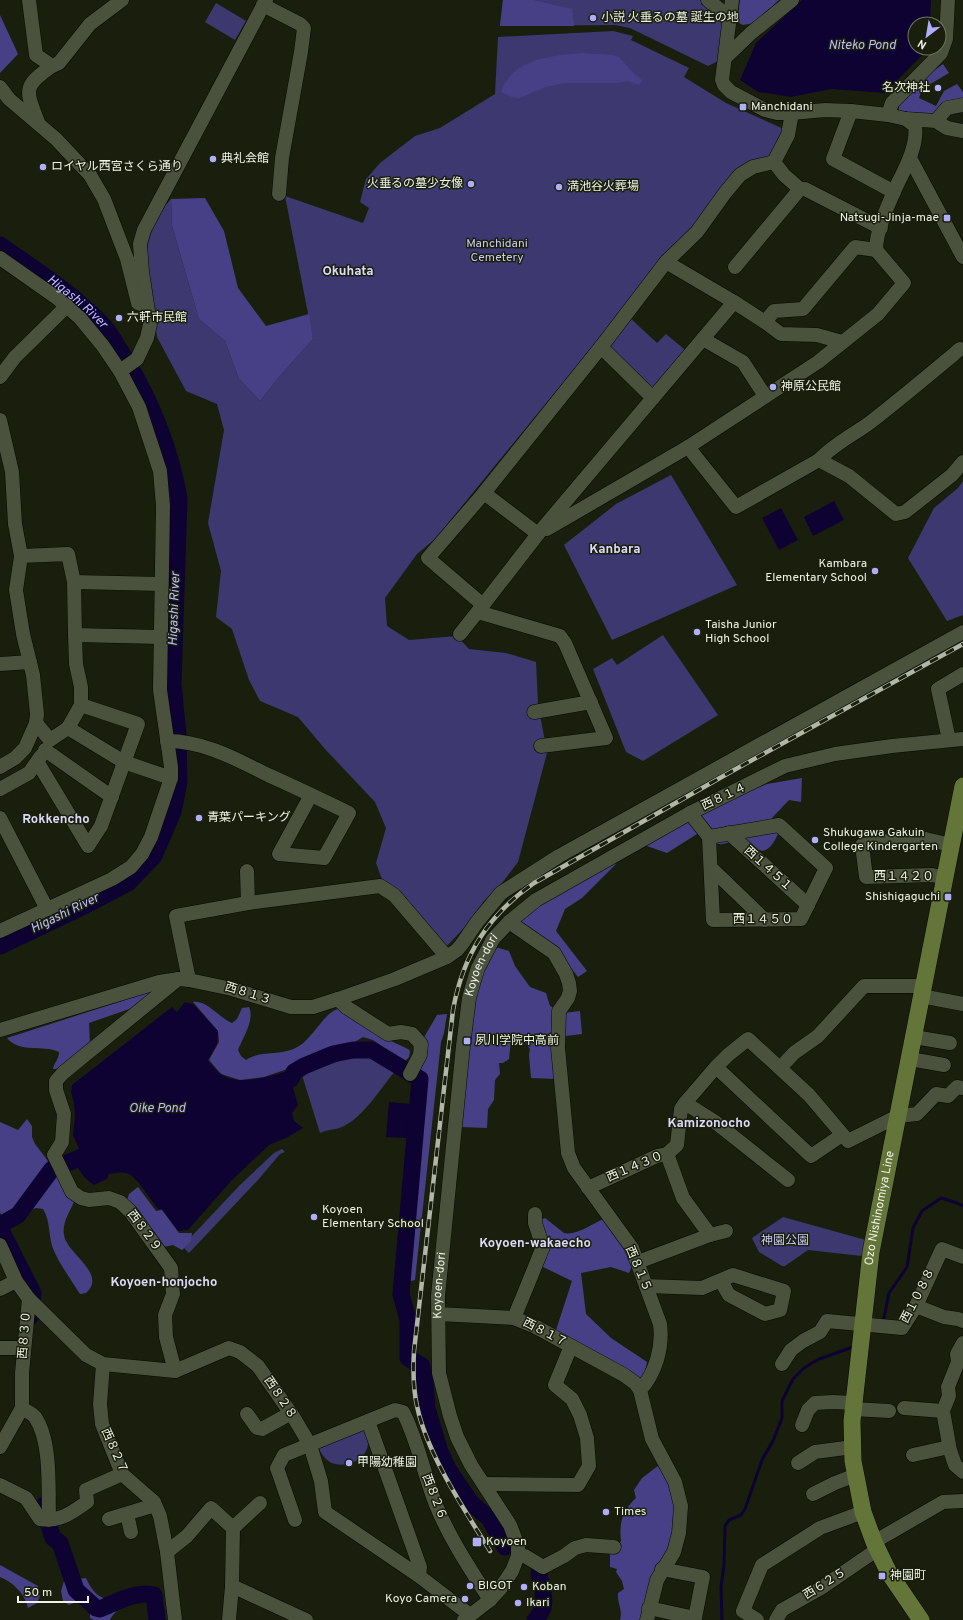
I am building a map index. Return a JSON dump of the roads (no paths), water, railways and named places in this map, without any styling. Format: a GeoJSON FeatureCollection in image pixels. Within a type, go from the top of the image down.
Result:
{"type":"FeatureCollection","features":[{"type":"Feature","properties":{"kind":"main road","name":"Ozo Nishinomiya Line"},"geometry":{"type":"LineString","coordinates":[[921,1620],[889,1573],[876,1546],[863,1512],[853,1461],[854,1406],[871,1252],[963,786]]}},
{"type":"Feature","properties":{"kind":"street"},"geometry":{"type":"LineString","coordinates":[[29,0],[36,55],[52,66]]}},
{"type":"Feature","properties":{"kind":"street"},"geometry":{"type":"LineString","coordinates":[[39,124],[28,97],[30,86],[35,78],[59,63],[90,24],[122,0]]}},
{"type":"Feature","properties":{"kind":"street"},"geometry":{"type":"LineString","coordinates":[[708,0],[730,18]]}},
{"type":"Feature","properties":{"kind":"street"},"geometry":{"type":"LineString","coordinates":[[732,0],[722,80],[724,85],[731,92],[765,110],[777,113],[824,110],[851,111],[936,122],[947,128],[963,131]]}},
{"type":"Feature","properties":{"kind":"street"},"geometry":{"type":"LineString","coordinates":[[726,57],[751,33],[792,0]]}},
{"type":"Feature","properties":{"kind":"street"},"geometry":{"type":"LineString","coordinates":[[888,115],[892,103],[941,53],[946,39],[948,0]]}},
{"type":"Feature","properties":{"kind":"street"},"geometry":{"type":"LineString","coordinates":[[127,367],[147,338],[150,324],[142,272],[140,244],[144,230],[265,3],[300,24],[304,28],[302,52],[282,158],[279,194]]}},
{"type":"Feature","properties":{"kind":"street"},"geometry":{"type":"LineString","coordinates":[[0,87],[9,99],[56,139],[90,175],[104,199],[127,259],[138,303],[147,306]]}},
{"type":"Feature","properties":{"kind":"street"},"geometry":{"type":"LineString","coordinates":[[936,122],[947,108],[963,105]]}},
{"type":"Feature","properties":{"kind":"street"},"geometry":{"type":"LineString","coordinates":[[851,111],[833,160],[894,192]]}},
{"type":"Feature","properties":{"kind":"street"},"geometry":{"type":"LineString","coordinates":[[541,746],[606,738],[565,643],[560,636],[481,608],[428,558],[484,493],[601,347],[666,262],[697,232],[740,174],[753,167],[774,162],[788,135],[792,113]]}},
{"type":"Feature","properties":{"kind":"street"},"geometry":{"type":"LineString","coordinates":[[538,534],[688,447],[818,362],[878,314],[904,283],[876,250],[876,241],[894,192],[910,158],[916,129],[913,124],[906,119]]}},
{"type":"Feature","properties":{"kind":"street"},"geometry":{"type":"LineString","coordinates":[[910,158],[960,245],[963,257]]}},
{"type":"Feature","properties":{"kind":"street"},"geometry":{"type":"LineString","coordinates":[[774,162],[784,175],[800,189],[805,189],[881,228]]}},
{"type":"Feature","properties":{"kind":"street"},"geometry":{"type":"LineString","coordinates":[[735,268],[800,189]]}},
{"type":"Feature","properties":{"kind":"street"},"geometry":{"type":"LineString","coordinates":[[765,322],[774,311],[803,309],[855,247],[876,250]]}},
{"type":"Feature","properties":{"kind":"street"},"geometry":{"type":"LineString","coordinates":[[0,258],[67,306],[127,367],[160,471],[163,506],[160,690],[171,767],[171,778],[151,837],[142,854],[131,867],[112,879],[0,931]]}},
{"type":"Feature","properties":{"kind":"street"},"geometry":{"type":"LineString","coordinates":[[666,262],[734,302],[781,334],[817,335],[842,342]]}},
{"type":"Feature","properties":{"kind":"street"},"geometry":{"type":"LineString","coordinates":[[460,634],[538,534],[734,302]]}},
{"type":"Feature","properties":{"kind":"street"},"geometry":{"type":"LineString","coordinates":[[0,377],[15,357],[67,306]]}},
{"type":"Feature","properties":{"kind":"street"},"geometry":{"type":"LineString","coordinates":[[703,339],[743,362],[766,396]]}},
{"type":"Feature","properties":{"kind":"street"},"geometry":{"type":"LineString","coordinates":[[601,347],[653,398]]}},
{"type":"Feature","properties":{"kind":"street"},"geometry":{"type":"LineString","coordinates":[[688,447],[736,507],[819,460],[829,450],[854,434],[894,404],[960,348]]}},
{"type":"Feature","properties":{"kind":"street"},"geometry":{"type":"LineString","coordinates":[[0,420],[12,472],[15,524],[21,556],[16,590],[37,703],[36,723],[25,748],[15,758],[0,767]]}},
{"type":"Feature","properties":{"kind":"street"},"geometry":{"type":"LineString","coordinates":[[819,460],[849,476],[896,514],[905,512],[952,475],[963,462]]}},
{"type":"Feature","properties":{"kind":"street"},"geometry":{"type":"LineString","coordinates":[[484,493],[538,534]]}},
{"type":"Feature","properties":{"kind":"street"},"geometry":{"type":"LineString","coordinates":[[0,788],[29,773],[38,763],[47,745],[68,728],[81,705],[81,687],[76,664],[74,582],[68,554],[21,556]]}},
{"type":"Feature","properties":{"kind":"street"},"geometry":{"type":"LineString","coordinates":[[74,582],[161,584]]}},
{"type":"Feature","properties":{"kind":"street","name":"西８１３"},"geometry":{"type":"LineString","coordinates":[[0,1030],[159,982],[184,979],[232,989],[291,1007],[313,1007],[395,979],[447,957],[457,950],[500,893],[559,856],[963,632]]}},
{"type":"Feature","properties":{"kind":"street"},"geometry":{"type":"LineString","coordinates":[[75,635],[160,637]]}},
{"type":"Feature","properties":{"kind":"street"},"geometry":{"type":"LineString","coordinates":[[0,664],[30,662]]}},
{"type":"Feature","properties":{"kind":"street"},"geometry":{"type":"LineString","coordinates":[[949,740],[938,689],[963,674]]}},
{"type":"Feature","properties":{"kind":"street"},"geometry":{"type":"LineString","coordinates":[[534,712],[591,702]]}},
{"type":"Feature","properties":{"kind":"street"},"geometry":{"type":"LineString","coordinates":[[38,763],[88,846],[101,826],[138,724],[81,705]]}},
{"type":"Feature","properties":{"kind":"street"},"geometry":{"type":"LineString","coordinates":[[36,723],[47,745],[112,797]]}},
{"type":"Feature","properties":{"kind":"street"},"geometry":{"type":"LineString","coordinates":[[68,728],[124,762],[171,778]]}},
{"type":"Feature","properties":{"kind":"street","name":"西８１４"},"geometry":{"type":"LineString","coordinates":[[509,922],[536,900],[690,813],[785,766],[835,754],[963,739]]}},
{"type":"Feature","properties":{"kind":"street"},"geometry":{"type":"LineString","coordinates":[[167,741],[184,741],[222,752],[349,813],[324,858],[280,854],[311,795]]}},
{"type":"Feature","properties":{"kind":"street"},"geometry":{"type":"LineString","coordinates":[[690,813],[709,837]]}},
{"type":"Feature","properties":{"kind":"street"},"geometry":{"type":"LineString","coordinates":[[0,818],[47,910]]}},
{"type":"Feature","properties":{"kind":"street","name":"西１４５０"},"geometry":{"type":"LineString","coordinates":[[779,825],[826,868],[801,919],[713,920],[709,837],[779,825]]}},
{"type":"Feature","properties":{"kind":"street","name":"西１４５１"},"geometry":{"type":"LineString","coordinates":[[729,833],[808,905]]}},
{"type":"Feature","properties":{"kind":"street","name":"西１４２０"},"geometry":{"type":"LineString","coordinates":[[945,878],[932,876],[866,877],[862,846],[917,837],[951,845]]}},
{"type":"Feature","properties":{"kind":"street"},"geometry":{"type":"LineString","coordinates":[[711,868],[765,920]]}},
{"type":"Feature","properties":{"kind":"street"},"geometry":{"type":"LineString","coordinates":[[247,870],[248,903]]}},
{"type":"Feature","properties":{"kind":"street"},"geometry":{"type":"LineString","coordinates":[[184,979],[176,916],[248,903],[380,886],[394,895],[447,957]]}},
{"type":"Feature","properties":{"kind":"street"},"geometry":{"type":"LineString","coordinates":[[477,922],[492,939]]}},
{"type":"Feature","properties":{"kind":"street","name":"Koyoen-dori"},"geometry":{"type":"LineString","coordinates":[[509,922],[492,939],[478,968],[469,998],[443,1230],[438,1314],[439,1373],[450,1416],[464,1452],[510,1525],[518,1546],[518,1556]]}},
{"type":"Feature","properties":{"kind":"street","name":"西８１５"},"geometry":{"type":"LineString","coordinates":[[509,922],[554,954],[566,974],[569,983],[570,991],[568,998],[559,1011],[558,1020],[558,1048],[568,1153],[574,1168],[632,1248],[660,1324],[661,1335],[656,1360],[647,1382],[640,1390]]}},
{"type":"Feature","properties":{"kind":"street","name":"西８２９"},"geometry":{"type":"LineString","coordinates":[[175,1370],[166,1337],[165,1323],[165,1315],[173,1294],[171,1268],[130,1211],[120,1202],[109,1198],[89,1200],[81,1198],[72,1192],[54,1155],[62,1142],[64,1114],[56,1090],[56,1081],[62,1073],[184,979]]}},
{"type":"Feature","properties":{"kind":"street"},"geometry":{"type":"LineString","coordinates":[[780,1068],[794,1053],[818,1036],[864,986],[922,991],[963,1004]]}},
{"type":"Feature","properties":{"kind":"street"},"geometry":{"type":"LineString","coordinates":[[338,999],[346,1007],[388,1034],[401,1032],[412,1034],[421,1044],[420,1056],[410,1074]]}},
{"type":"Feature","properties":{"kind":"street"},"geometry":{"type":"LineString","coordinates":[[914,1036],[950,1043]]}},
{"type":"Feature","properties":{"kind":"street"},"geometry":{"type":"LineString","coordinates":[[788,1180],[715,1122],[685,1103],[716,1066],[748,1039],[809,1095],[848,1141],[898,1116],[917,1114],[936,1094],[948,1096],[957,1087],[963,1088]]}},
{"type":"Feature","properties":{"kind":"street"},"geometry":{"type":"LineString","coordinates":[[910,1059],[944,1065]]}},
{"type":"Feature","properties":{"kind":"street"},"geometry":{"type":"LineString","coordinates":[[716,1066],[811,1156],[842,1135]]}},
{"type":"Feature","properties":{"kind":"street","name":"西１４３０"},"geometry":{"type":"LineString","coordinates":[[588,1188],[657,1156],[667,1154],[677,1145],[681,1109],[685,1103]]}},
{"type":"Feature","properties":{"kind":"street"},"geometry":{"type":"LineString","coordinates":[[667,1154],[683,1198],[710,1235]]}},
{"type":"Feature","properties":{"kind":"street"},"geometry":{"type":"LineString","coordinates":[[514,1318],[543,1247],[535,1214]]}},
{"type":"Feature","properties":{"kind":"street"},"geometry":{"type":"LineString","coordinates":[[638,1262],[726,1230]]}},
{"type":"Feature","properties":{"kind":"street","name":"西８３０"},"geometry":{"type":"LineString","coordinates":[[0,1245],[16,1281],[31,1302],[24,1348],[22,1408]]}},
{"type":"Feature","properties":{"kind":"street","name":"西１０８８"},"geometry":{"type":"LineString","coordinates":[[863,1325],[902,1328],[916,1306],[942,1249],[963,1257]]}},
{"type":"Feature","properties":{"kind":"street"},"geometry":{"type":"LineString","coordinates":[[0,1290],[16,1281]]}},
{"type":"Feature","properties":{"kind":"street"},"geometry":{"type":"LineString","coordinates":[[646,1286],[702,1288],[721,1281]]}},
{"type":"Feature","properties":{"kind":"street","name":"西８２８"},"geometry":{"type":"LineString","coordinates":[[31,1302],[86,1355],[103,1364],[175,1370],[229,1348],[240,1352],[258,1366],[291,1413],[310,1445],[322,1481],[325,1512],[419,1576],[467,1617]]}},
{"type":"Feature","properties":{"kind":"street"},"geometry":{"type":"LineString","coordinates":[[916,1306],[944,1317],[963,1321]]}},
{"type":"Feature","properties":{"kind":"street","name":"西８１７"},"geometry":{"type":"LineString","coordinates":[[438,1314],[514,1318],[536,1327],[628,1378],[635,1383],[640,1390]]}},
{"type":"Feature","properties":{"kind":"street"},"geometry":{"type":"LineString","coordinates":[[782,1364],[790,1350],[820,1332],[827,1321],[863,1325]]}},
{"type":"Feature","properties":{"kind":"street"},"geometry":{"type":"LineString","coordinates":[[963,1343],[957,1354],[958,1362],[948,1387],[949,1396],[943,1411],[955,1465],[963,1472]]}},
{"type":"Feature","properties":{"kind":"street"},"geometry":{"type":"LineString","coordinates":[[484,1484],[578,1485],[589,1466],[587,1438],[580,1415],[572,1399],[555,1385],[571,1346]]}},
{"type":"Feature","properties":{"kind":"street"},"geometry":{"type":"LineString","coordinates":[[0,1348],[24,1348]]}},
{"type":"Feature","properties":{"kind":"street","name":"西８２７"},"geometry":{"type":"LineString","coordinates":[[103,1364],[100,1404],[102,1424],[122,1474],[154,1502],[160,1516],[167,1552],[175,1620]]}},
{"type":"Feature","properties":{"kind":"street"},"geometry":{"type":"LineString","coordinates":[[640,1390],[652,1439],[674,1482],[681,1506],[679,1533],[674,1552],[662,1569],[657,1580],[648,1614],[695,1618],[703,1577],[662,1569]]}},
{"type":"Feature","properties":{"kind":"street"},"geometry":{"type":"LineString","coordinates":[[802,1425],[808,1410],[815,1403],[833,1402],[889,1411]]}},
{"type":"Feature","properties":{"kind":"street"},"geometry":{"type":"LineString","coordinates":[[0,1447],[22,1408],[34,1415],[42,1431],[46,1447],[49,1520]]}},
{"type":"Feature","properties":{"kind":"street"},"geometry":{"type":"LineString","coordinates":[[904,1408],[943,1411]]}},
{"type":"Feature","properties":{"kind":"street","name":"西８２６"},"geometry":{"type":"LineString","coordinates":[[295,1520],[277,1468],[284,1455],[395,1410],[403,1412],[435,1504],[457,1548],[490,1600]]}},
{"type":"Feature","properties":{"kind":"street"},"geometry":{"type":"LineString","coordinates":[[247,1414],[257,1428],[262,1429],[291,1413]]}},
{"type":"Feature","properties":{"kind":"street"},"geometry":{"type":"LineString","coordinates":[[368,1421],[420,1567],[419,1576]]}},
{"type":"Feature","properties":{"kind":"street"},"geometry":{"type":"LineString","coordinates":[[798,1463],[815,1452],[853,1447]]}},
{"type":"Feature","properties":{"kind":"street"},"geometry":{"type":"LineString","coordinates":[[913,1455],[950,1447]]}},
{"type":"Feature","properties":{"kind":"street"},"geometry":{"type":"LineString","coordinates":[[0,1485],[26,1498],[40,1519],[54,1520],[69,1514],[87,1502],[86,1490],[122,1474]]}},
{"type":"Feature","properties":{"kind":"street"},"geometry":{"type":"LineString","coordinates":[[813,1494],[856,1475]]}},
{"type":"Feature","properties":{"kind":"street","name":"西６２５"},"geometry":{"type":"LineString","coordinates":[[776,1620],[782,1610],[821,1588],[876,1546],[943,1502],[963,1501]]}},
{"type":"Feature","properties":{"kind":"street"},"geometry":{"type":"LineString","coordinates":[[229,1620],[234,1528],[260,1503]]}},
{"type":"Feature","properties":{"kind":"street"},"geometry":{"type":"LineString","coordinates":[[110,1519],[155,1505]]}},
{"type":"Feature","properties":{"kind":"street"},"geometry":{"type":"LineString","coordinates":[[167,1552],[187,1536],[211,1508],[234,1528]]}},
{"type":"Feature","properties":{"kind":"street"},"geometry":{"type":"LineString","coordinates":[[757,1620],[742,1611],[762,1565],[820,1528],[863,1512]]}},
{"type":"Feature","properties":{"kind":"street"},"geometry":{"type":"LineString","coordinates":[[127,1514],[131,1532]]}},
{"type":"Feature","properties":{"kind":"street"},"geometry":{"type":"LineString","coordinates":[[467,1617],[490,1600],[512,1571],[518,1556],[525,1556],[543,1567],[564,1556],[575,1548],[586,1545],[614,1547]]}},
{"type":"Feature","properties":{"kind":"street"},"geometry":{"type":"LineString","coordinates":[[232,1586],[306,1620]]}},
{"type":"Feature","properties":{"kind":"water","name":"Niteko Pond"},"geometry":{"type":"Polygon","coordinates":[[[802,0],[931,0],[930,16],[907,16],[907,56],[921,56],[885,93],[831,89],[791,97],[758,92],[740,80],[756,43],[802,0]]]}},
{"type":"Feature","properties":{"kind":"water"},"geometry":{"type":"Polygon","coordinates":[[[834,501],[844,520],[813,536],[804,517],[834,501]]]}},
{"type":"Feature","properties":{"kind":"water"},"geometry":{"type":"Polygon","coordinates":[[[781,508],[798,540],[779,550],[762,518],[781,508]]]}},
{"type":"Feature","properties":{"kind":"water","name":"Oike Pond"},"geometry":{"type":"Polygon","coordinates":[[[185,1002],[193,1004],[218,1031],[217,1044],[208,1060],[221,1074],[236,1080],[245,1080],[263,1078],[288,1071],[298,1105],[292,1113],[294,1121],[303,1128],[288,1137],[269,1145],[232,1180],[188,1230],[178,1231],[162,1209],[158,1209],[140,1185],[129,1174],[121,1172],[109,1174],[107,1179],[94,1185],[82,1173],[75,1162],[79,1149],[73,1135],[75,1117],[74,1103],[71,1092],[72,1085],[172,1007],[177,1012],[185,1002]]]}},
{"type":"Feature","properties":{"kind":"water"},"geometry":{"type":"Polygon","coordinates":[[[389,1102],[411,1104],[408,1138],[386,1137],[389,1102]]]}},
{"type":"Feature","properties":{"kind":"waterway","name":"Higashi River"},"geometry":{"type":"LineString","coordinates":[[0,245],[65,291],[101,323],[107,331],[125,358],[151,408],[165,443],[179,498],[173,684],[178,735],[179,782],[173,812],[154,856],[128,883],[0,946]]}},
{"type":"Feature","properties":{"kind":"waterway"},"geometry":{"type":"LineString","coordinates":[[291,1079],[294,1072],[304,1066],[333,1054],[353,1050],[372,1050],[420,1079],[401,1294],[408,1320],[408,1358],[422,1366],[427,1408],[439,1449],[448,1469],[471,1503],[489,1518],[505,1547]]}},
{"type":"Feature","properties":{"kind":"waterway"},"geometry":{"type":"LineString","coordinates":[[0,1225],[18,1215],[52,1169],[84,1156]]}},
{"type":"Feature","properties":{"kind":"waterway"},"geometry":{"type":"LineString","coordinates":[[883,1323],[889,1293],[907,1267],[913,1228],[922,1211],[941,1198],[963,1206]]}},
{"type":"Feature","properties":{"kind":"waterway"},"geometry":{"type":"LineString","coordinates":[[0,1228],[33,1293],[31,1316]]}},
{"type":"Feature","properties":{"kind":"waterway"},"geometry":{"type":"LineString","coordinates":[[722,1620],[721,1587],[724,1565],[725,1526],[729,1520],[741,1515],[745,1509],[762,1460],[773,1441],[782,1418],[782,1401],[793,1379],[804,1368],[819,1359],[853,1347]]}},
{"type":"Feature","properties":{"kind":"waterway"},"geometry":{"type":"LineString","coordinates":[[44,1505],[45,1514],[53,1538],[60,1543],[76,1590],[96,1608],[100,1609],[133,1596],[147,1594],[154,1595],[157,1620]]}},
{"type":"Feature","properties":{"kind":"waterway"},"geometry":{"type":"LineString","coordinates":[[535,1620],[540,1614],[544,1604],[539,1573]]}},
{"type":"Feature","properties":{"kind":"railway"},"geometry":{"type":"LineString","coordinates":[[490,1551],[448,1481],[429,1443],[417,1406],[413,1365],[453,1010],[463,971],[471,954],[480,938],[503,909],[534,883],[734,770],[963,644]]}},
{"type":"Feature","properties":{"kind":"place","name":"小説 火垂るの墓 誕生の地"},"geometry":{"type":"Point","coordinates":[593,18]}},
{"type":"Feature","properties":{"kind":"place","name":"名次神社"},"geometry":{"type":"Point","coordinates":[938,88]}},
{"type":"Feature","properties":{"kind":"place","name":"Manchidani"},"geometry":{"type":"Point","coordinates":[743,107]}},
{"type":"Feature","properties":{"kind":"place","name":"典礼会館"},"geometry":{"type":"Point","coordinates":[213,159]}},
{"type":"Feature","properties":{"kind":"place","name":"ロイヤル西宮さくら通り"},"geometry":{"type":"Point","coordinates":[43,167]}},
{"type":"Feature","properties":{"kind":"place","name":"火垂るの墓少女像"},"geometry":{"type":"Point","coordinates":[471,184]}},
{"type":"Feature","properties":{"kind":"place","name":"満池谷火葬場"},"geometry":{"type":"Point","coordinates":[559,187]}},
{"type":"Feature","properties":{"kind":"place","name":"Natsugi-Jinja-mae"},"geometry":{"type":"Point","coordinates":[947,218]}},
{"type":"Feature","properties":{"kind":"place","name":"六軒市民館"},"geometry":{"type":"Point","coordinates":[119,318]}},
{"type":"Feature","properties":{"kind":"place","name":"神原公民館"},"geometry":{"type":"Point","coordinates":[773,387]}},
{"type":"Feature","properties":{"kind":"place","name":"Kambara Elementary School"},"geometry":{"type":"Point","coordinates":[875,571]}},
{"type":"Feature","properties":{"kind":"place","name":"Taisha Junior High School"},"geometry":{"type":"Point","coordinates":[697,632]}},
{"type":"Feature","properties":{"kind":"place","name":"青葉パーキング"},"geometry":{"type":"Point","coordinates":[199,818]}},
{"type":"Feature","properties":{"kind":"place","name":"Shukugawa Gakuin College Kindergarten"},"geometry":{"type":"Point","coordinates":[815,840]}},
{"type":"Feature","properties":{"kind":"place","name":"Shishigaguchi"},"geometry":{"type":"Point","coordinates":[948,897]}},
{"type":"Feature","properties":{"kind":"place","name":"夙川学院中高前"},"geometry":{"type":"Point","coordinates":[467,1041]}},
{"type":"Feature","properties":{"kind":"place","name":"Koyoen Elementary School"},"geometry":{"type":"Point","coordinates":[314,1217]}},
{"type":"Feature","properties":{"kind":"place","name":"甲陽幼稚園"},"geometry":{"type":"Point","coordinates":[349,1463]}},
{"type":"Feature","properties":{"kind":"place","name":"Times"},"geometry":{"type":"Point","coordinates":[606,1512]}},
{"type":"Feature","properties":{"kind":"place","name":"Koyoen"},"geometry":{"type":"Point","coordinates":[477,1542]}},
{"type":"Feature","properties":{"kind":"place","name":"神園町"},"geometry":{"type":"Point","coordinates":[882,1576]}},
{"type":"Feature","properties":{"kind":"place","name":"BIGOT"},"geometry":{"type":"Point","coordinates":[470,1586]}},
{"type":"Feature","properties":{"kind":"place","name":"Koban"},"geometry":{"type":"Point","coordinates":[524,1587]}},
{"type":"Feature","properties":{"kind":"place","name":"Koyo Camera"},"geometry":{"type":"Point","coordinates":[465,1599]}},
{"type":"Feature","properties":{"kind":"place","name":"Ikari"},"geometry":{"type":"Point","coordinates":[518,1603]}},
{"type":"Feature","properties":{"kind":"district","name":"Okuhata"},"geometry":{"type":"Point","coordinates":[348,272]}},
{"type":"Feature","properties":{"kind":"district","name":"Kanbara"},"geometry":{"type":"Point","coordinates":[615,550]}},
{"type":"Feature","properties":{"kind":"district","name":"Rokkencho"},"geometry":{"type":"Point","coordinates":[56,820]}},
{"type":"Feature","properties":{"kind":"district","name":"Kamizonocho"},"geometry":{"type":"Point","coordinates":[709,1124]}},
{"type":"Feature","properties":{"kind":"district","name":"Koyoen-wakaecho"},"geometry":{"type":"Point","coordinates":[535,1244]}},
{"type":"Feature","properties":{"kind":"district","name":"Koyoen-honjocho"},"geometry":{"type":"Point","coordinates":[164,1283]}},
{"type":"Feature","properties":{"kind":"park label","name":"Manchidani Cemetery"},"geometry":{"type":"Point","coordinates":[497,251]}},
{"type":"Feature","properties":{"kind":"park label","name":"神園公園"},"geometry":{"type":"Point","coordinates":[785,1241]}}]}
